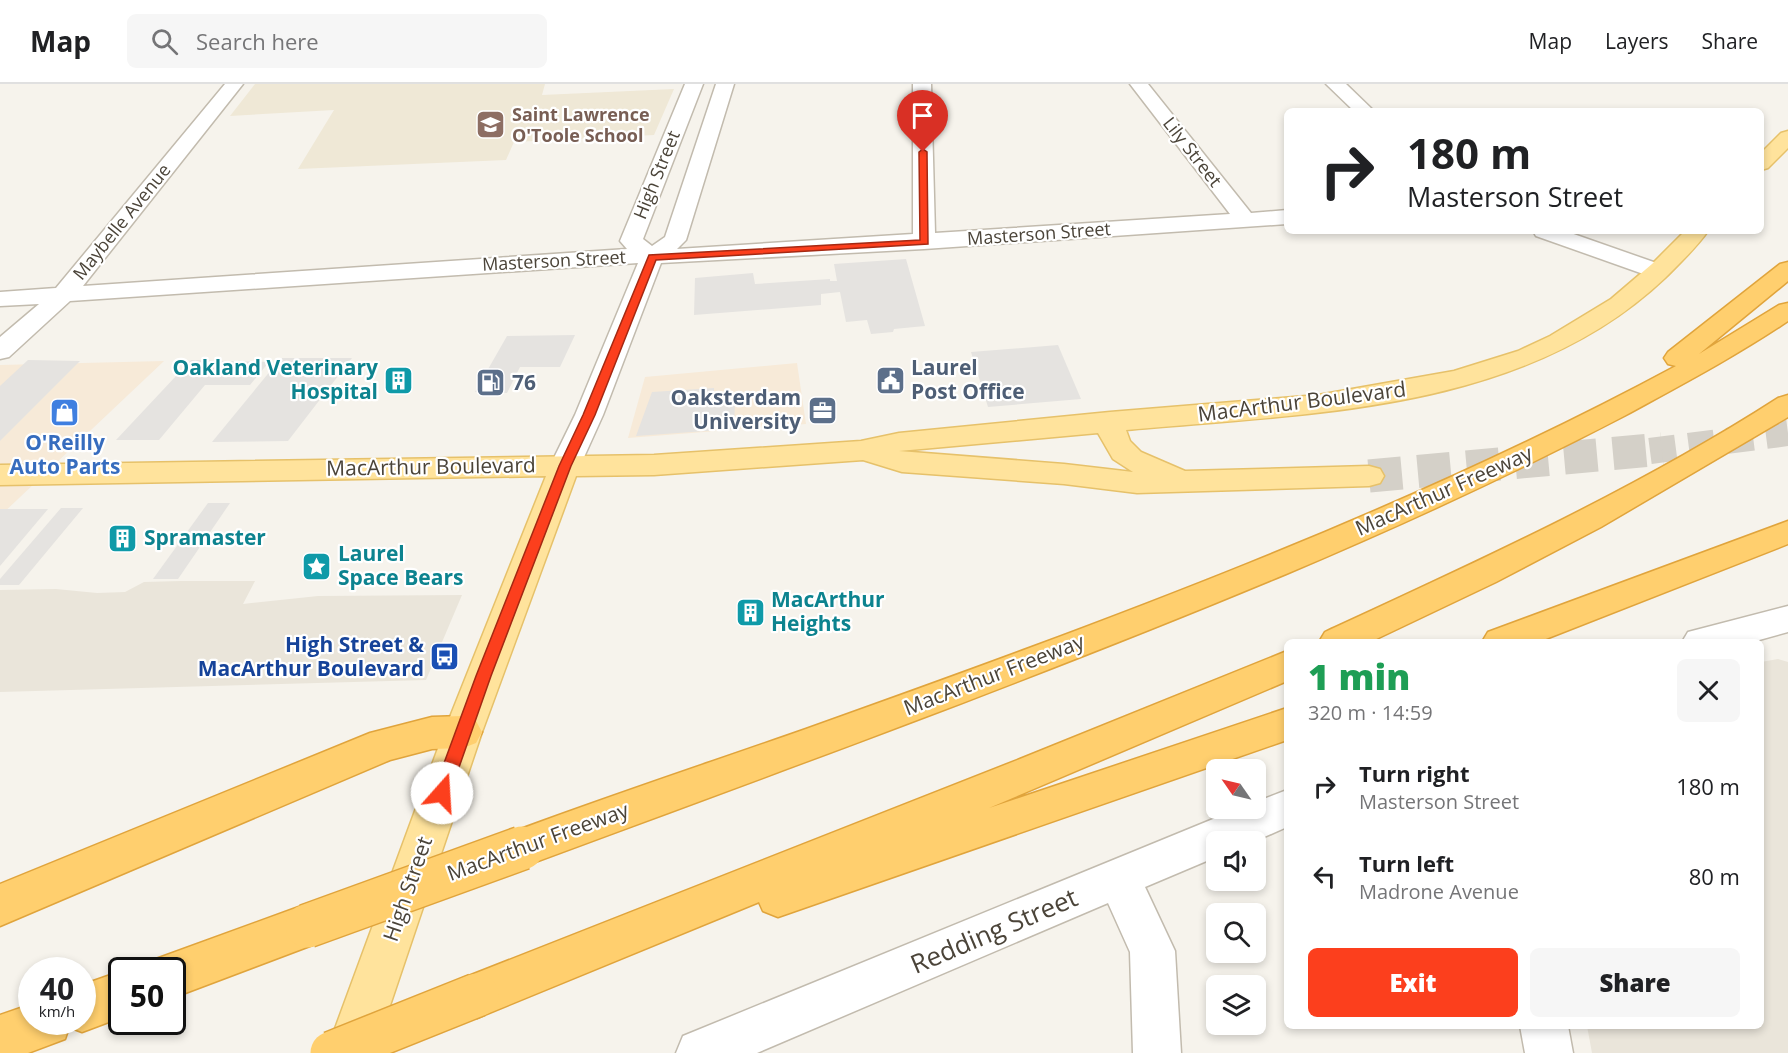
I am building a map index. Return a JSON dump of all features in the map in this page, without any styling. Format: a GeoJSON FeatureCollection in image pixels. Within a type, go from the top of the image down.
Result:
{"type":"FeatureCollection","features":[{"type":"Feature","properties":{"kind":"highway"},"geometry":{"type":"LineString","coordinates":[[1614,410],[1788,269]]}},
{"type":"Feature","properties":{"kind":"highway","name":"MacArthur Freeway"},"geometry":{"type":"LineString","coordinates":[[186,970],[982,681],[1199,598],[1428,501],[1520,458],[1707,360],[1788,310]]}},
{"type":"Feature","properties":{"kind":"highway"},"geometry":{"type":"LineString","coordinates":[[1343,639],[1484,573],[1590,519],[1762,422],[1788,404]]}},
{"type":"Feature","properties":{"kind":"highway"},"geometry":{"type":"LineString","coordinates":[[1508,639],[1788,532]]}},
{"type":"Feature","properties":{"kind":"highway"},"geometry":{"type":"LineString","coordinates":[[332,1053],[1034,771],[1284,666]]}},
{"type":"Feature","properties":{"kind":"highway"},"geometry":{"type":"LineString","coordinates":[[477,995],[1053,806],[1284,725]]}},
{"type":"Feature","properties":{"kind":"highway"},"geometry":{"type":"LineString","coordinates":[[0,905],[384,745],[432,733],[463,732]]}},
{"type":"Feature","properties":{"kind":"highway"},"geometry":{"type":"LineString","coordinates":[[0,1039],[18,1033]]}},
{"type":"Feature","properties":{"kind":"main road"},"geometry":{"type":"LineString","coordinates":[[1764,161],[1788,136]]}},
{"type":"Feature","properties":{"kind":"main road","name":"MacArthur Boulevard"},"geometry":{"type":"LineString","coordinates":[[0,475],[654,465],[861,451],[899,442],[1110,421],[1318,404],[1407,391],[1485,372],[1537,353],[1572,336],[1611,311],[1657,271],[1694,234]]}},
{"type":"Feature","properties":{"kind":"main road"},"geometry":{"type":"LineString","coordinates":[[1110,421],[1112,438],[1120,450],[1133,460],[1154,470],[1195,482]]}},
{"type":"Feature","properties":{"kind":"main road","name":"MacArthur Boulevard"},"geometry":{"type":"LineString","coordinates":[[861,451],[913,463],[1064,474],[1137,483],[1369,476]]}},
{"type":"Feature","properties":{"kind":"main road","name":"High Street"},"geometry":{"type":"LineString","coordinates":[[350,1053],[463,732],[565,466]]}},
{"type":"Feature","properties":{"kind":"street","name":"Maybelle Avenue"},"geometry":{"type":"LineString","coordinates":[[0,351],[63,295],[234,84]]}},
{"type":"Feature","properties":{"kind":"street","name":"High Street"},"geometry":{"type":"LineString","coordinates":[[652,257],[631,241],[694,84]]}},
{"type":"Feature","properties":{"kind":"street","name":"High Street"},"geometry":{"type":"LineString","coordinates":[[565,466],[589,415],[652,257],[675,240],[725,84]]}},
{"type":"Feature","properties":{"kind":"street"},"geometry":{"type":"LineString","coordinates":[[922,84],[924,242]]}},
{"type":"Feature","properties":{"kind":"street","name":"Lily Street"},"geometry":{"type":"LineString","coordinates":[[1139,84],[1245,219]]}},
{"type":"Feature","properties":{"kind":"street"},"geometry":{"type":"LineString","coordinates":[[1335,84],[1362,108]]}},
{"type":"Feature","properties":{"kind":"street","name":"Masterson Street"},"geometry":{"type":"LineString","coordinates":[[0,299],[601,256],[652,257],[924,242],[1284,217]]}},
{"type":"Feature","properties":{"kind":"street"},"geometry":{"type":"LineString","coordinates":[[1552,234],[1657,271]]}},
{"type":"Feature","properties":{"kind":"street"},"geometry":{"type":"LineString","coordinates":[[1711,639],[1788,619]]}},
{"type":"Feature","properties":{"kind":"street","name":"Redding Street"},"geometry":{"type":"LineString","coordinates":[[699,1053],[1284,809]]}},
{"type":"Feature","properties":{"kind":"street"},"geometry":{"type":"LineString","coordinates":[[1119,878],[1152,951],[1157,1053]]}},
{"type":"Feature","properties":{"kind":"street"},"geometry":{"type":"LineString","coordinates":[[1545,1029],[1549,1053]]}},
{"type":"Feature","properties":{"kind":"shaded area","name":"Saint Lawrence O'Toole School"},"geometry":{"type":"Polygon","coordinates":[[[255,84],[545,84],[542,95],[674,89],[654,135],[514,142],[506,160],[298,169],[334,110],[230,116],[255,84]]]}},
{"type":"Feature","properties":{"kind":"shaded area"},"geometry":{"type":"Polygon","coordinates":[[[906,259],[925,326],[871,334],[867,320],[846,322],[840,292],[821,294],[821,305],[694,315],[695,278],[753,273],[755,284],[830,279],[830,281],[837,281],[834,264],[906,259]]]}},
{"type":"Feature","properties":{"kind":"shaded area"},"geometry":{"type":"Polygon","coordinates":[[[575,335],[560,367],[520,367],[507,393],[475,392],[507,336],[575,335]]]}},
{"type":"Feature","properties":{"kind":"shaded area"},"geometry":{"type":"Polygon","coordinates":[[[1058,345],[1081,399],[988,407],[971,352],[1058,345]]]}},
{"type":"Feature","properties":{"kind":"shaded area"},"geometry":{"type":"Polygon","coordinates":[[[281,358],[352,358],[288,441],[212,442],[281,358]]]}},
{"type":"Feature","properties":{"kind":"shaded area"},"geometry":{"type":"Polygon","coordinates":[[[28,360],[80,361],[0,441],[0,386],[28,360]]]}},
{"type":"Feature","properties":{"kind":"shaded area"},"geometry":{"type":"Polygon","coordinates":[[[191,360],[269,362],[250,385],[205,385],[159,440],[116,440],[191,360]]]}},
{"type":"Feature","properties":{"kind":"shaded area"},"geometry":{"type":"Polygon","coordinates":[[[164,361],[0,516],[0,365],[164,361]]]}},
{"type":"Feature","properties":{"kind":"shaded area"},"geometry":{"type":"Polygon","coordinates":[[[797,363],[806,424],[628,438],[645,377],[797,363]]]}},
{"type":"Feature","properties":{"kind":"shaded area"},"geometry":{"type":"Polygon","coordinates":[[[714,388],[714,400],[735,402],[734,429],[636,436],[652,392],[714,388]]]}},
{"type":"Feature","properties":{"kind":"shaded area"},"geometry":{"type":"Polygon","coordinates":[[[208,503],[230,503],[178,579],[153,579],[208,503]]]}},
{"type":"Feature","properties":{"kind":"shaded area"},"geometry":{"type":"Polygon","coordinates":[[[61,508],[83,508],[19,585],[0,585],[0,579],[61,508]]]}},
{"type":"Feature","properties":{"kind":"shaded area"},"geometry":{"type":"Polygon","coordinates":[[[0,509],[48,509],[0,566],[0,509]]]}},
{"type":"Feature","properties":{"kind":"shaded area"},"geometry":{"type":"Polygon","coordinates":[[[255,581],[243,604],[318,596],[462,595],[426,680],[0,692],[0,590],[56,589],[97,593],[125,592],[144,582],[255,581]]]}},
{"type":"Feature","properties":{"kind":"shaded area"},"geometry":{"type":"Polygon","coordinates":[[[1778,659],[1788,662],[1788,1053],[1592,1053],[1588,1029],[1764,1029],[1764,661],[1778,659]]]}},
{"type":"Feature","properties":{"kind":"tunnel"},"geometry":{"type":"LineString","coordinates":[[1650,451],[1788,433]]}},
{"type":"Feature","properties":{"kind":"tunnel"},"geometry":{"type":"LineString","coordinates":[[1369,476],[1662,449]]}},
{"type":"Feature","properties":{"kind":"place","name":"Saint Lawrence O'Toole School"},"geometry":{"type":"Point","coordinates":[491,125]}},
{"type":"Feature","properties":{"kind":"place","name":"Oakland Veterinary Hospital"},"geometry":{"type":"Point","coordinates":[399,380]}},
{"type":"Feature","properties":{"kind":"place","name":"Laurel Post Office"},"geometry":{"type":"Point","coordinates":[890,380]}},
{"type":"Feature","properties":{"kind":"place","name":"76"},"geometry":{"type":"Point","coordinates":[491,383]}},
{"type":"Feature","properties":{"kind":"place","name":"Oaksterdam University"},"geometry":{"type":"Point","coordinates":[822,410]}},
{"type":"Feature","properties":{"kind":"place","name":"O'Reilly Auto Parts"},"geometry":{"type":"Point","coordinates":[65,412]}},
{"type":"Feature","properties":{"kind":"place","name":"Spramaster"},"geometry":{"type":"Point","coordinates":[123,538]}},
{"type":"Feature","properties":{"kind":"place","name":"Laurel Space Bears"},"geometry":{"type":"Point","coordinates":[317,566]}},
{"type":"Feature","properties":{"kind":"place","name":"MacArthur Heights"},"geometry":{"type":"Point","coordinates":[750,612]}},
{"type":"Feature","properties":{"kind":"place","name":"High Street & MacArthur Boulevard"},"geometry":{"type":"Point","coordinates":[445,657]}},
{"type":"Feature","properties":{"kind":"route"},"geometry":{"type":"LineString","coordinates":[[442,793],[484,676],[565,466],[589,415],[652,257],[924,242],[923,152]]}}]}
